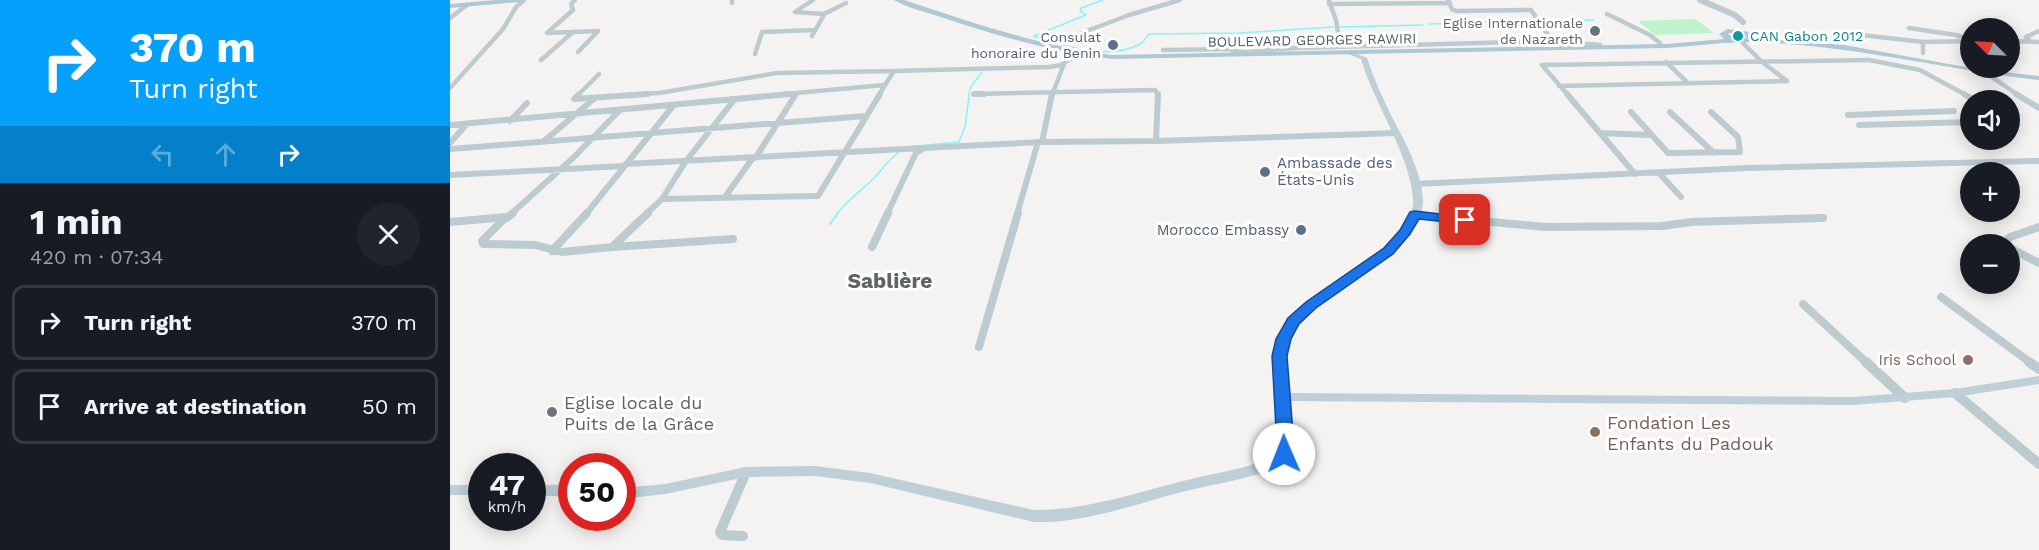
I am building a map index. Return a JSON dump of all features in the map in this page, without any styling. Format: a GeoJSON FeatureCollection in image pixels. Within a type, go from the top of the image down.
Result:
{"type":"FeatureCollection","features":[{"type":"Feature","properties":{"kind":"main road"},"geometry":{"type":"LineString","coordinates":[[450,5],[492,0]]}},
{"type":"Feature","properties":{"kind":"main road"},"geometry":{"type":"LineString","coordinates":[[450,5],[520,0]]}},
{"type":"Feature","properties":{"kind":"main road","name":"BOULEVARD GEORGES RAWIRI"},"geometry":{"type":"LineString","coordinates":[[897,0],[1024,41],[1079,53],[1144,57],[1350,53],[1369,55],[1665,46],[1738,40],[1749,36]]}},
{"type":"Feature","properties":{"kind":"main road","name":"BOULEVARD GEORGES RAWIRI"},"geometry":{"type":"LineString","coordinates":[[907,0],[1078,51],[1121,55],[1660,43],[1707,39],[1728,32]]}},
{"type":"Feature","properties":{"kind":"main road"},"geometry":{"type":"LineString","coordinates":[[1728,32],[1740,28],[1743,22]]}},
{"type":"Feature","properties":{"kind":"main road"},"geometry":{"type":"LineString","coordinates":[[1743,22],[1749,36]]}},
{"type":"Feature","properties":{"kind":"main road"},"geometry":{"type":"LineString","coordinates":[[1728,32],[1837,46],[1960,66]]}},
{"type":"Feature","properties":{"kind":"main road"},"geometry":{"type":"LineString","coordinates":[[1728,32],[1738,40]]}},
{"type":"Feature","properties":{"kind":"main road"},"geometry":{"type":"LineString","coordinates":[[1749,36],[1845,44],[1960,64]]}},
{"type":"Feature","properties":{"kind":"main road"},"geometry":{"type":"LineString","coordinates":[[636,492],[665,489],[746,472],[846,473],[1034,516],[1066,515],[1273,463],[1280,459],[1286,446],[1279,356],[1283,339],[1293,321],[1311,305],[1389,251],[1406,231],[1419,201],[1415,184],[1395,133],[1376,92],[1369,55]]}},
{"type":"Feature","properties":{"kind":"main road"},"geometry":{"type":"LineString","coordinates":[[2020,74],[2039,76]]}},
{"type":"Feature","properties":{"kind":"main road"},"geometry":{"type":"LineString","coordinates":[[1281,397],[1853,401],[1955,393],[2039,380]]}},
{"type":"Feature","properties":{"kind":"main road"},"geometry":{"type":"LineString","coordinates":[[450,490],[468,490]]}},
{"type":"Feature","properties":{"kind":"street"},"geometry":{"type":"LineString","coordinates":[[450,88],[503,30],[516,7],[524,0]]}},
{"type":"Feature","properties":{"kind":"street"},"geometry":{"type":"LineString","coordinates":[[575,0],[571,4],[573,10],[547,33],[598,31],[578,52]]}},
{"type":"Feature","properties":{"kind":"street"},"geometry":{"type":"LineString","coordinates":[[813,0],[795,12],[825,13],[846,3]]}},
{"type":"Feature","properties":{"kind":"street"},"geometry":{"type":"LineString","coordinates":[[1054,43],[1129,15],[1180,0]]}},
{"type":"Feature","properties":{"kind":"street"},"geometry":{"type":"LineString","coordinates":[[1700,0],[1735,15],[1743,22]]}},
{"type":"Feature","properties":{"kind":"street"},"geometry":{"type":"LineString","coordinates":[[1340,46],[1336,20],[1329,2],[1449,2],[1456,11],[1531,10],[1552,41]]}},
{"type":"Feature","properties":{"kind":"street"},"geometry":{"type":"LineString","coordinates":[[450,18],[466,5]]}},
{"type":"Feature","properties":{"kind":"street"},"geometry":{"type":"LineString","coordinates":[[812,36],[825,13]]}},
{"type":"Feature","properties":{"kind":"street"},"geometry":{"type":"LineString","coordinates":[[1607,14],[1650,35],[1660,43]]}},
{"type":"Feature","properties":{"kind":"street"},"geometry":{"type":"LineString","coordinates":[[1910,28],[1960,36]]}},
{"type":"Feature","properties":{"kind":"street"},"geometry":{"type":"LineString","coordinates":[[754,54],[762,32],[815,30]]}},
{"type":"Feature","properties":{"kind":"street"},"geometry":{"type":"LineString","coordinates":[[2030,41],[2026,37],[2039,31]]}},
{"type":"Feature","properties":{"kind":"street"},"geometry":{"type":"LineString","coordinates":[[541,60],[573,32]]}},
{"type":"Feature","properties":{"kind":"street"},"geometry":{"type":"LineString","coordinates":[[1835,32],[1923,42],[1960,40]]}},
{"type":"Feature","properties":{"kind":"street"},"geometry":{"type":"LineString","coordinates":[[1559,86],[1787,81],[1738,40]]}},
{"type":"Feature","properties":{"kind":"street"},"geometry":{"type":"LineString","coordinates":[[1233,53],[1245,50],[1340,46],[1552,41],[1600,45]]}},
{"type":"Feature","properties":{"kind":"street"},"geometry":{"type":"LineString","coordinates":[[2020,41],[2039,42]]}},
{"type":"Feature","properties":{"kind":"street"},"geometry":{"type":"LineString","coordinates":[[1923,42],[1923,53]]}},
{"type":"Feature","properties":{"kind":"street"},"geometry":{"type":"LineString","coordinates":[[1164,51],[1237,48],[1245,50]]}},
{"type":"Feature","properties":{"kind":"street"},"geometry":{"type":"LineString","coordinates":[[599,74],[574,99],[678,91],[777,73],[1006,70],[1049,67],[1064,64],[1079,53]]}},
{"type":"Feature","properties":{"kind":"street"},"geometry":{"type":"LineString","coordinates":[[1635,174],[1542,65],[1835,59],[1889,64],[1930,74],[1960,92]]}},
{"type":"Feature","properties":{"kind":"street"},"geometry":{"type":"LineString","coordinates":[[1666,62],[1688,83]]}},
{"type":"Feature","properties":{"kind":"street"},"geometry":{"type":"LineString","coordinates":[[979,347],[1053,92],[1064,64]]}},
{"type":"Feature","properties":{"kind":"street"},"geometry":{"type":"LineString","coordinates":[[662,199],[818,196],[894,71]]}},
{"type":"Feature","properties":{"kind":"street"},"geometry":{"type":"LineString","coordinates":[[1991,78],[2039,108]]}},
{"type":"Feature","properties":{"kind":"street"},"geometry":{"type":"LineString","coordinates":[[450,125],[885,85]]}},
{"type":"Feature","properties":{"kind":"street"},"geometry":{"type":"LineString","coordinates":[[974,94],[1155,90],[1158,92],[1156,141]]}},
{"type":"Feature","properties":{"kind":"street"},"geometry":{"type":"LineString","coordinates":[[725,197],[752,159],[758,157],[796,94]]}},
{"type":"Feature","properties":{"kind":"street"},"geometry":{"type":"LineString","coordinates":[[544,141],[595,98]]}},
{"type":"Feature","properties":{"kind":"street"},"geometry":{"type":"LineString","coordinates":[[612,247],[662,199],[687,160],[734,100]]}},
{"type":"Feature","properties":{"kind":"street"},"geometry":{"type":"LineString","coordinates":[[510,121],[527,104]]}},
{"type":"Feature","properties":{"kind":"street"},"geometry":{"type":"LineString","coordinates":[[552,251],[577,225],[673,106]]}},
{"type":"Feature","properties":{"kind":"street"},"geometry":{"type":"LineString","coordinates":[[620,110],[482,241],[483,244],[535,245],[552,251],[733,239]]}},
{"type":"Feature","properties":{"kind":"street"},"geometry":{"type":"LineString","coordinates":[[1848,115],[1954,111]]}},
{"type":"Feature","properties":{"kind":"street"},"geometry":{"type":"LineString","coordinates":[[1631,112],[1649,135],[1665,151],[1672,154],[1738,153],[1740,146],[1736,134],[1711,112]]}},
{"type":"Feature","properties":{"kind":"street"},"geometry":{"type":"LineString","coordinates":[[1670,112],[1714,153]]}},
{"type":"Feature","properties":{"kind":"street"},"geometry":{"type":"LineString","coordinates":[[450,149],[866,116]]}},
{"type":"Feature","properties":{"kind":"street"},"geometry":{"type":"LineString","coordinates":[[1859,125],[1960,122]]}},
{"type":"Feature","properties":{"kind":"street"},"geometry":{"type":"LineString","coordinates":[[450,143],[466,124]]}},
{"type":"Feature","properties":{"kind":"street"},"geometry":{"type":"LineString","coordinates":[[450,175],[846,151],[1040,142],[1156,141],[1395,133]]}},
{"type":"Feature","properties":{"kind":"street"},"geometry":{"type":"LineString","coordinates":[[1600,133],[1649,135]]}},
{"type":"Feature","properties":{"kind":"street"},"geometry":{"type":"LineString","coordinates":[[872,247],[916,153],[924,148]]}},
{"type":"Feature","properties":{"kind":"street"},"geometry":{"type":"LineString","coordinates":[[1415,184],[1768,168],[2039,161]]}},
{"type":"Feature","properties":{"kind":"street"},"geometry":{"type":"LineString","coordinates":[[1659,173],[1681,197]]}},
{"type":"Feature","properties":{"kind":"street"},"geometry":{"type":"LineString","coordinates":[[1415,214],[1546,227],[1662,226],[1692,222],[1823,218]]}},
{"type":"Feature","properties":{"kind":"street"},"geometry":{"type":"LineString","coordinates":[[450,222],[504,216],[507,218]]}},
{"type":"Feature","properties":{"kind":"street"},"geometry":{"type":"LineString","coordinates":[[2019,234],[2039,227]]}},
{"type":"Feature","properties":{"kind":"street"},"geometry":{"type":"LineString","coordinates":[[2020,252],[2039,263]]}},
{"type":"Feature","properties":{"kind":"street"},"geometry":{"type":"LineString","coordinates":[[1941,297],[2039,369]]}},
{"type":"Feature","properties":{"kind":"street"},"geometry":{"type":"LineString","coordinates":[[1803,304],[1905,398]]}},
{"type":"Feature","properties":{"kind":"street"},"geometry":{"type":"LineString","coordinates":[[1955,393],[2039,464]]}},
{"type":"Feature","properties":{"kind":"street"},"geometry":{"type":"LineString","coordinates":[[743,536],[722,535],[720,532],[746,472]]}},
{"type":"Feature","properties":{"kind":"green space"},"geometry":{"type":"Polygon","coordinates":[[[1695,19],[1714,33],[1655,35],[1638,21],[1695,19]]]}},
{"type":"Feature","properties":{"kind":"waterway"},"geometry":{"type":"LineString","coordinates":[[1103,0],[1081,8],[1080,11],[1086,15],[1034,36],[1059,44],[1101,52],[1128,49],[1140,44],[1149,34],[1240,33],[1333,27]]}},
{"type":"Feature","properties":{"kind":"waterway"},"geometry":{"type":"LineString","coordinates":[[1541,21],[1594,20]]}},
{"type":"Feature","properties":{"kind":"waterway"},"geometry":{"type":"LineString","coordinates":[[1428,24],[1535,21]]}},
{"type":"Feature","properties":{"kind":"waterway"},"geometry":{"type":"LineString","coordinates":[[1340,27],[1423,25]]}},
{"type":"Feature","properties":{"kind":"waterway"},"geometry":{"type":"LineString","coordinates":[[906,147],[959,142],[965,127],[970,88],[982,72]]}},
{"type":"Feature","properties":{"kind":"waterway"},"geometry":{"type":"LineString","coordinates":[[837,214],[899,152]]}},
{"type":"Feature","properties":{"kind":"waterway"},"geometry":{"type":"LineString","coordinates":[[830,224],[838,213]]}},
{"type":"Feature","properties":{"kind":"place","name":"Eglise Internationale de Nazareth"},"geometry":{"type":"Point","coordinates":[1595,31]}},
{"type":"Feature","properties":{"kind":"place","name":"CAN Gabon 2012"},"geometry":{"type":"Point","coordinates":[1738,36]}},
{"type":"Feature","properties":{"kind":"place","name":"Consulat honoraire du Benin"},"geometry":{"type":"Point","coordinates":[1113,45]}},
{"type":"Feature","properties":{"kind":"place","name":"Ambassade des États-Unis"},"geometry":{"type":"Point","coordinates":[1265,172]}},
{"type":"Feature","properties":{"kind":"place","name":"Morocco Embassy"},"geometry":{"type":"Point","coordinates":[1301,230]}},
{"type":"Feature","properties":{"kind":"place","name":"Iris School"},"geometry":{"type":"Point","coordinates":[1968,360]}},
{"type":"Feature","properties":{"kind":"place","name":"Eglise locale du Puits de la Grâce"},"geometry":{"type":"Point","coordinates":[552,412]}},
{"type":"Feature","properties":{"kind":"place","name":"Fondation Les Enfants du Padouk"},"geometry":{"type":"Point","coordinates":[1595,432]}},
{"type":"Feature","properties":{"kind":"district","name":"Sablière"},"geometry":{"type":"Point","coordinates":[890,280]}},
{"type":"Feature","properties":{"kind":"route"},"geometry":{"type":"LineString","coordinates":[[1284,454],[1286,446],[1279,356],[1283,339],[1293,321],[1311,305],[1389,251],[1406,231],[1415,214],[1465,220]]}}]}
